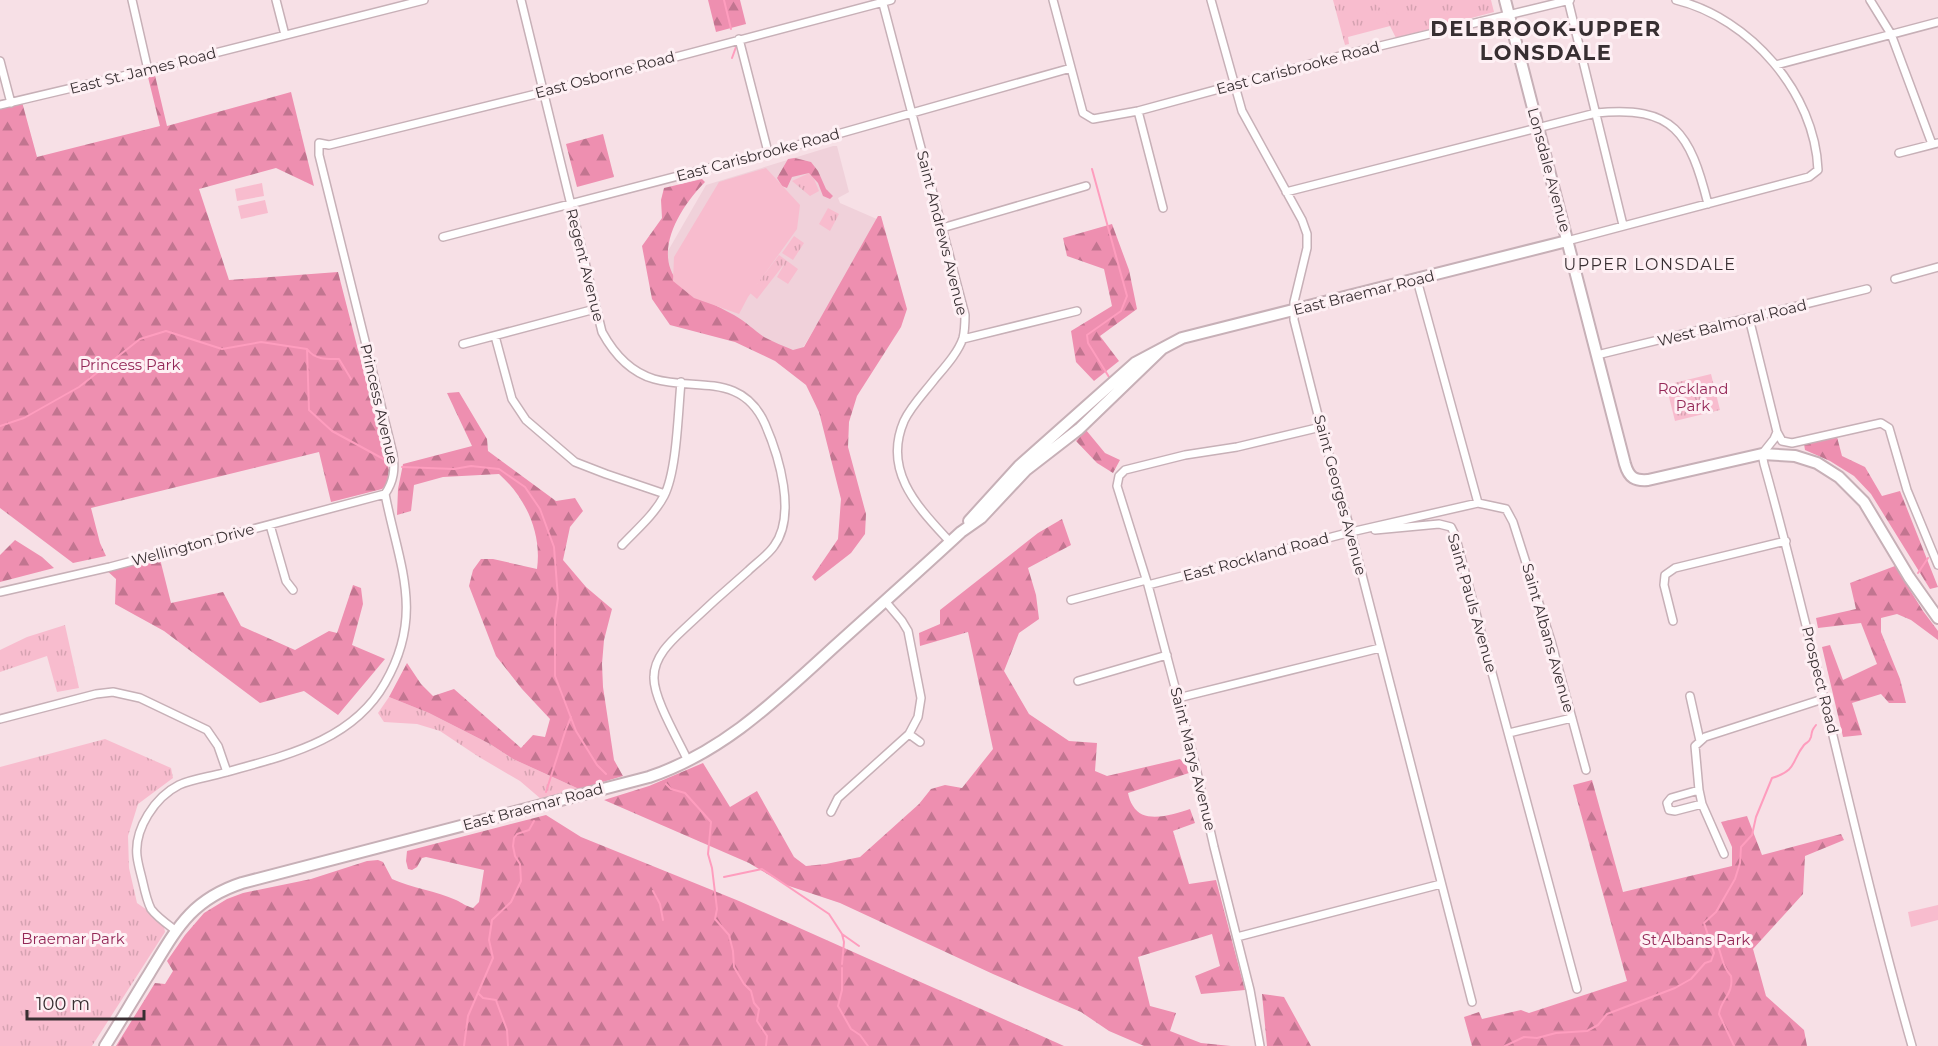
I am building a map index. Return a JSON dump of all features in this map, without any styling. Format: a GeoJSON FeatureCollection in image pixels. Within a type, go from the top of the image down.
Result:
{"type":"FeatureCollection","features":[{"type":"Feature","properties":{"kind":"street"},"geometry":{"type":"LineString","coordinates":[[132,0],[148,70]]}},
{"type":"Feature","properties":{"kind":"street"},"geometry":{"type":"LineString","coordinates":[[276,0],[285,35]]}},
{"type":"Feature","properties":{"kind":"street","name":"East St. James Road"},"geometry":{"type":"LineString","coordinates":[[0,105],[424,0]]}},
{"type":"Feature","properties":{"kind":"street","name":"Regent Avenue"},"geometry":{"type":"LineString","coordinates":[[521,0],[595,309],[602,332],[612,351],[629,367],[654,379],[714,385],[735,392],[752,403],[764,422],[773,445],[785,496],[787,514],[774,546],[669,643],[655,666],[653,676],[657,695],[688,761]]}},
{"type":"Feature","properties":{"kind":"street"},"geometry":{"type":"LineString","coordinates":[[1053,0],[1071,68]]}},
{"type":"Feature","properties":{"kind":"street","name":"Saint Georges Avenue"},"geometry":{"type":"LineString","coordinates":[[1211,0],[1242,111],[1302,220],[1307,234],[1294,301],[1294,320],[1321,427],[1355,532],[1380,648],[1472,1002]]}},
{"type":"Feature","properties":{"kind":"street","name":"Lonsdale Avenue"},"geometry":{"type":"LineString","coordinates":[[1505,0],[1627,471],[1631,478],[1638,481],[1648,480],[1762,454]]}},
{"type":"Feature","properties":{"kind":"street"},"geometry":{"type":"LineString","coordinates":[[1568,0],[1623,225]]}},
{"type":"Feature","properties":{"kind":"street","name":"East Carisbrooke Road"},"geometry":{"type":"LineString","coordinates":[[443,237],[911,114],[1071,68],[1083,113],[1093,118],[1138,111],[1568,0]]}},
{"type":"Feature","properties":{"kind":"street"},"geometry":{"type":"LineString","coordinates":[[1568,241],[1809,177],[1818,170],[1817,156],[1803,110],[1776,65],[1751,39],[1735,27],[1718,16],[1676,0]]}},
{"type":"Feature","properties":{"kind":"street"},"geometry":{"type":"LineString","coordinates":[[1870,0],[1891,34],[1935,143],[1899,153]]}},
{"type":"Feature","properties":{"kind":"street","name":"East Osborne Road"},"geometry":{"type":"LineString","coordinates":[[319,143],[329,145],[542,92],[885,1]]}},
{"type":"Feature","properties":{"kind":"street","name":"Saint Andrews Avenue"},"geometry":{"type":"LineString","coordinates":[[885,1],[911,114],[965,315],[963,339]]}},
{"type":"Feature","properties":{"kind":"street"},"geometry":{"type":"LineString","coordinates":[[1776,65],[1938,22]]}},
{"type":"Feature","properties":{"kind":"street"},"geometry":{"type":"LineString","coordinates":[[739,39],[768,152]]}},
{"type":"Feature","properties":{"kind":"street"},"geometry":{"type":"LineString","coordinates":[[0,61],[11,103]]}},
{"type":"Feature","properties":{"kind":"street"},"geometry":{"type":"LineString","coordinates":[[1138,111],[1163,208]]}},
{"type":"Feature","properties":{"kind":"street"},"geometry":{"type":"LineString","coordinates":[[1286,192],[1596,113],[1628,111],[1647,113],[1674,129],[1694,154],[1708,204]]}},
{"type":"Feature","properties":{"kind":"street","name":"Princess Avenue"},"geometry":{"type":"LineString","coordinates":[[319,143],[319,155],[344,262],[393,454],[395,469],[391,486],[385,494]]}},
{"type":"Feature","properties":{"kind":"street"},"geometry":{"type":"LineString","coordinates":[[942,228],[1086,186]]}},
{"type":"Feature","properties":{"kind":"street","name":"East Braemar Road"},"geometry":{"type":"LineString","coordinates":[[105,1046],[175,930],[192,911],[216,894],[236,885],[649,777],[688,761],[720,744],[749,723],[961,532],[981,518],[1026,470],[1079,429],[1163,348],[1194,334],[1568,241]]}},
{"type":"Feature","properties":{"kind":"street"},"geometry":{"type":"LineString","coordinates":[[1895,279],[1938,267]]}},
{"type":"Feature","properties":{"kind":"street"},"geometry":{"type":"LineString","coordinates":[[1418,280],[1478,503]]}},
{"type":"Feature","properties":{"kind":"street","name":"West Balmoral Road"},"geometry":{"type":"LineString","coordinates":[[1597,356],[1867,289]]}},
{"type":"Feature","properties":{"kind":"street"},"geometry":{"type":"LineString","coordinates":[[463,344],[595,309]]}},
{"type":"Feature","properties":{"kind":"street"},"geometry":{"type":"LineString","coordinates":[[950,542],[910,495],[899,468],[900,433],[904,421],[963,339],[1077,311]]}},
{"type":"Feature","properties":{"kind":"street"},"geometry":{"type":"LineString","coordinates":[[1749,318],[1777,432],[1782,441],[1792,443],[1881,423],[1889,428],[1907,490],[1938,565]]}},
{"type":"Feature","properties":{"kind":"street"},"geometry":{"type":"LineString","coordinates":[[495,336],[512,399],[526,420],[575,462],[665,494]]}},
{"type":"Feature","properties":{"kind":"street"},"geometry":{"type":"LineString","coordinates":[[622,545],[665,494],[671,476],[681,382]]}},
{"type":"Feature","properties":{"kind":"street","name":"Saint Marys Avenue"},"geometry":{"type":"LineString","coordinates":[[1260,1046],[1250,990],[1167,655],[1147,583],[1117,491],[1119,476],[1125,470],[1321,427]]}},
{"type":"Feature","properties":{"kind":"street"},"geometry":{"type":"LineString","coordinates":[[1762,454],[1774,440],[1777,432]]}},
{"type":"Feature","properties":{"kind":"street"},"geometry":{"type":"LineString","coordinates":[[1762,454],[1795,456],[1817,464],[1839,477],[1864,502],[1914,585],[1938,618]]}},
{"type":"Feature","properties":{"kind":"street","name":"Prospect Road"},"geometry":{"type":"LineString","coordinates":[[1762,454],[1826,698],[1871,895],[1912,1046]]}},
{"type":"Feature","properties":{"kind":"street"},"geometry":{"type":"LineString","coordinates":[[175,930],[152,910],[136,855],[141,829],[155,803],[178,786],[295,752],[320,742],[357,718],[384,686],[394,667],[402,644],[408,609],[404,572],[385,494]]}},
{"type":"Feature","properties":{"kind":"street","name":"Wellington Drive"},"geometry":{"type":"LineString","coordinates":[[0,592],[102,569],[385,494]]}},
{"type":"Feature","properties":{"kind":"street","name":"East Rockland Road"},"geometry":{"type":"LineString","coordinates":[[1071,600],[1478,503],[1506,509]]}},
{"type":"Feature","properties":{"kind":"street","name":"Saint Albans Avenue"},"geometry":{"type":"LineString","coordinates":[[1506,509],[1513,522],[1551,641],[1586,770]]}},
{"type":"Feature","properties":{"kind":"street","name":"Saint Pauls Avenue"},"geometry":{"type":"LineString","coordinates":[[1355,532],[1439,524],[1451,527],[1455,535],[1577,989]]}},
{"type":"Feature","properties":{"kind":"street"},"geometry":{"type":"LineString","coordinates":[[270,525],[286,581],[293,590]]}},
{"type":"Feature","properties":{"kind":"street"},"geometry":{"type":"LineString","coordinates":[[1673,621],[1664,585],[1665,575],[1675,568],[1786,541]]}},
{"type":"Feature","properties":{"kind":"street"},"geometry":{"type":"LineString","coordinates":[[831,812],[838,798],[909,734],[918,717],[921,698],[908,631],[885,601]]}},
{"type":"Feature","properties":{"kind":"street"},"geometry":{"type":"LineString","coordinates":[[1178,698],[1380,648]]}},
{"type":"Feature","properties":{"kind":"street"},"geometry":{"type":"LineString","coordinates":[[1078,681],[1167,655]]}},
{"type":"Feature","properties":{"kind":"street"},"geometry":{"type":"LineString","coordinates":[[0,719],[96,694],[113,692],[140,698],[207,730],[218,746],[227,772]]}},
{"type":"Feature","properties":{"kind":"street"},"geometry":{"type":"LineString","coordinates":[[1690,696],[1700,741]]}},
{"type":"Feature","properties":{"kind":"street"},"geometry":{"type":"LineString","coordinates":[[1724,854],[1702,804],[1695,746],[1705,737],[1826,698]]}},
{"type":"Feature","properties":{"kind":"street"},"geometry":{"type":"LineString","coordinates":[[1509,733],[1572,718]]}},
{"type":"Feature","properties":{"kind":"street"},"geometry":{"type":"LineString","coordinates":[[909,734],[920,742]]}},
{"type":"Feature","properties":{"kind":"street"},"geometry":{"type":"LineString","coordinates":[[1699,790],[1671,798],[1667,803],[1669,810],[1675,811],[1702,804]]}},
{"type":"Feature","properties":{"kind":"street"},"geometry":{"type":"LineString","coordinates":[[1237,937],[1441,884]]}},
{"type":"Feature","properties":{"kind":"shaded area"},"geometry":{"type":"Polygon","coordinates":[[[837,146],[849,192],[838,198],[840,203],[879,220],[798,356],[673,292],[661,263],[706,185],[837,146]]]}},
{"type":"Feature","properties":{"kind":"green space"},"geometry":{"type":"Polygon","coordinates":[[[708,0],[740,0],[746,24],[716,32],[708,0]]]}},
{"type":"Feature","properties":{"kind":"green space"},"geometry":{"type":"Polygon","coordinates":[[[1333,0],[1491,0],[1494,12],[1396,38],[1390,26],[1348,37],[1349,44],[1345,45],[1333,0]]]}},
{"type":"Feature","properties":{"kind":"green space"},"geometry":{"type":"Polygon","coordinates":[[[1372,0],[1401,0],[1389,15],[1372,0]]]}},
{"type":"Feature","properties":{"kind":"green space","name":"Princess Park"},"geometry":{"type":"Polygon","coordinates":[[[153,67],[167,126],[291,92],[314,186],[276,168],[199,189],[229,280],[338,272],[389,470],[387,484],[382,489],[331,502],[319,452],[91,508],[100,543],[106,556],[73,563],[0,508],[0,107],[22,102],[37,157],[160,126],[146,69],[153,67]]]}},
{"type":"Feature","properties":{"kind":"green space"},"geometry":{"type":"Polygon","coordinates":[[[603,134],[614,177],[577,187],[566,144],[603,134]]]}},
{"type":"Feature","properties":{"kind":"green space"},"geometry":{"type":"Polygon","coordinates":[[[795,158],[811,162],[826,189],[833,196],[830,199],[823,196],[818,183],[809,173],[792,177],[787,188],[782,186],[777,178],[788,159],[795,158]]]}},
{"type":"Feature","properties":{"kind":"green space"},"geometry":{"type":"Polygon","coordinates":[[[766,168],[800,205],[797,229],[748,297],[739,314],[694,298],[673,281],[674,257],[719,182],[766,168]]]}},
{"type":"Feature","properties":{"kind":"green space"},"geometry":{"type":"Polygon","coordinates":[[[809,173],[812,174],[819,191],[810,196],[792,181],[809,173]]]}},
{"type":"Feature","properties":{"kind":"green space"},"geometry":{"type":"Polygon","coordinates":[[[702,179],[705,182],[687,203],[673,230],[668,257],[671,271],[679,283],[689,291],[738,317],[764,337],[793,350],[804,347],[878,216],[881,216],[907,309],[901,327],[857,396],[849,422],[848,447],[866,514],[865,534],[851,553],[815,581],[812,577],[838,539],[841,499],[819,412],[806,385],[775,361],[735,342],[670,325],[652,299],[642,246],[662,218],[661,200],[664,188],[702,179]]]}},
{"type":"Feature","properties":{"kind":"green space"},"geometry":{"type":"Polygon","coordinates":[[[262,183],[264,196],[237,201],[235,189],[262,183]]]}},
{"type":"Feature","properties":{"kind":"green space"},"geometry":{"type":"Polygon","coordinates":[[[265,200],[268,213],[241,219],[238,206],[265,200]]]}},
{"type":"Feature","properties":{"kind":"green space"},"geometry":{"type":"Polygon","coordinates":[[[828,208],[839,214],[830,231],[819,224],[828,208]]]}},
{"type":"Feature","properties":{"kind":"green space"},"geometry":{"type":"Polygon","coordinates":[[[1112,224],[1129,270],[1137,309],[1100,336],[1119,361],[1094,381],[1076,362],[1071,331],[1112,306],[1104,269],[1067,256],[1063,238],[1112,224]]]}},
{"type":"Feature","properties":{"kind":"green space"},"geometry":{"type":"Polygon","coordinates":[[[794,236],[804,243],[793,260],[782,253],[794,236]]]}},
{"type":"Feature","properties":{"kind":"green space"},"geometry":{"type":"Polygon","coordinates":[[[779,255],[798,269],[788,284],[777,277],[785,263],[757,299],[750,293],[779,255]]]}},
{"type":"Feature","properties":{"kind":"green space","name":"Rockland Park"},"geometry":{"type":"Polygon","coordinates":[[[1711,374],[1720,410],[1675,421],[1666,385],[1711,374]]]}},
{"type":"Feature","properties":{"kind":"green space"},"geometry":{"type":"Polygon","coordinates":[[[459,392],[487,439],[488,451],[556,501],[575,498],[583,511],[570,527],[563,560],[586,587],[612,609],[604,640],[603,687],[614,760],[623,776],[579,789],[513,759],[490,744],[429,713],[389,697],[407,663],[421,684],[433,696],[454,689],[521,748],[533,735],[545,737],[550,719],[496,656],[469,586],[473,570],[481,559],[493,559],[537,569],[537,542],[534,529],[524,505],[509,483],[499,474],[443,477],[414,485],[411,511],[397,515],[398,489],[403,464],[472,446],[447,393],[459,392]]]}},
{"type":"Feature","properties":{"kind":"green space"},"geometry":{"type":"Polygon","coordinates":[[[1086,430],[1105,453],[1120,460],[1113,473],[1097,463],[1076,441],[1086,430]]]}},
{"type":"Feature","properties":{"kind":"green space"},"geometry":{"type":"Polygon","coordinates":[[[1837,437],[1842,456],[1865,467],[1882,496],[1900,491],[1938,587],[1930,589],[1871,494],[1854,476],[1830,461],[1805,450],[1804,444],[1837,437]]]}},
{"type":"Feature","properties":{"kind":"green space"},"geometry":{"type":"Polygon","coordinates":[[[1062,519],[1071,545],[1028,568],[1036,595],[1039,619],[1019,633],[1004,671],[1029,714],[1069,741],[1097,743],[1095,771],[1107,776],[1180,759],[1192,772],[1128,793],[1133,806],[1144,815],[1160,816],[1190,809],[1195,823],[1173,831],[1189,884],[1216,880],[1245,990],[1201,994],[1195,976],[1220,966],[1212,934],[1138,957],[1150,1006],[1176,1013],[1170,1031],[1201,1043],[1231,1046],[1144,1046],[1109,1031],[1081,1012],[840,903],[786,885],[749,863],[604,800],[649,786],[703,763],[730,807],[757,791],[794,857],[806,866],[860,857],[919,804],[931,789],[945,785],[962,788],[993,749],[968,632],[920,646],[919,633],[940,624],[940,610],[1038,533],[1062,519]]]}},
{"type":"Feature","properties":{"kind":"green space"},"geometry":{"type":"Polygon","coordinates":[[[15,540],[42,557],[54,568],[0,582],[0,555],[15,540]]]}},
{"type":"Feature","properties":{"kind":"green space"},"geometry":{"type":"Polygon","coordinates":[[[159,555],[171,603],[223,592],[241,626],[295,650],[329,631],[337,633],[353,585],[361,588],[363,604],[352,645],[385,659],[338,715],[304,691],[260,703],[164,631],[115,604],[116,579],[104,568],[159,555]]]}},
{"type":"Feature","properties":{"kind":"green space"},"geometry":{"type":"Polygon","coordinates":[[[1895,566],[1938,631],[1938,640],[1911,620],[1897,614],[1881,618],[1881,632],[1900,679],[1906,703],[1889,703],[1881,694],[1852,703],[1862,735],[1843,737],[1822,647],[1830,645],[1843,680],[1877,664],[1861,623],[1818,628],[1816,618],[1856,609],[1850,583],[1895,566]]]}},
{"type":"Feature","properties":{"kind":"green space"},"geometry":{"type":"Polygon","coordinates":[[[65,625],[79,688],[57,692],[47,656],[0,672],[0,650],[27,637],[65,625]]]}},
{"type":"Feature","properties":{"kind":"green space"},"geometry":{"type":"Polygon","coordinates":[[[389,697],[429,713],[490,744],[513,759],[579,789],[541,799],[520,781],[440,731],[417,724],[384,722],[378,713],[389,697]]]}},
{"type":"Feature","properties":{"kind":"green space","name":"Braemar Park"},"geometry":{"type":"Polygon","coordinates":[[[105,739],[171,768],[173,778],[138,804],[128,836],[129,868],[137,903],[163,921],[165,932],[92,1046],[0,1046],[0,767],[105,739]]]}},
{"type":"Feature","properties":{"kind":"green space","name":"St Albans Park"},"geometry":{"type":"Polygon","coordinates":[[[1592,780],[1623,892],[1732,866],[1732,847],[1721,822],[1747,816],[1762,855],[1841,834],[1844,840],[1805,856],[1803,894],[1753,949],[1766,996],[1804,1030],[1807,1046],[1472,1046],[1464,1017],[1479,1012],[1482,1019],[1521,1010],[1529,1013],[1627,981],[1573,785],[1592,780]]]}},
{"type":"Feature","properties":{"kind":"green space"},"geometry":{"type":"Polygon","coordinates":[[[546,815],[581,837],[739,901],[1064,1046],[116,1046],[155,983],[165,984],[173,971],[167,961],[185,935],[204,913],[227,899],[243,893],[311,879],[367,861],[378,860],[383,862],[392,879],[449,897],[473,908],[479,902],[484,870],[426,857],[422,858],[417,867],[412,870],[408,869],[407,851],[546,815]]]}},
{"type":"Feature","properties":{"kind":"green space"},"geometry":{"type":"Polygon","coordinates":[[[1938,905],[1938,920],[1911,927],[1908,912],[1938,905]]]}},
{"type":"Feature","properties":{"kind":"green space"},"geometry":{"type":"Polygon","coordinates":[[[1262,994],[1284,997],[1311,1046],[1267,1046],[1262,994]]]}},
{"type":"Feature","properties":{"kind":"waterway"},"geometry":{"type":"LineString","coordinates":[[724,0],[731,29]]}},
{"type":"Feature","properties":{"kind":"waterway"},"geometry":{"type":"LineString","coordinates":[[732,58],[735,44]]}},
{"type":"Feature","properties":{"kind":"waterway"},"geometry":{"type":"LineString","coordinates":[[1092,169],[1127,296],[1121,311],[1087,335],[1088,343],[1109,377]]}},
{"type":"Feature","properties":{"kind":"waterway"},"geometry":{"type":"LineString","coordinates":[[0,426],[24,418],[79,387],[140,339],[166,331],[222,349],[261,342],[307,349],[309,410],[332,431],[389,462]]}},
{"type":"Feature","properties":{"kind":"waterway"},"geometry":{"type":"LineString","coordinates":[[308,350],[318,357],[339,359],[351,379]]}},
{"type":"Feature","properties":{"kind":"waterway"},"geometry":{"type":"LineString","coordinates":[[402,467],[454,469],[471,466],[499,469],[525,487],[540,509],[554,547],[558,598],[555,619],[555,676],[576,731],[597,765],[606,774]]}},
{"type":"Feature","properties":{"kind":"waterway"},"geometry":{"type":"LineString","coordinates":[[1918,573],[1928,558]]}},
{"type":"Feature","properties":{"kind":"waterway"},"geometry":{"type":"LineString","coordinates":[[546,792],[571,717]]}},
{"type":"Feature","properties":{"kind":"waterway"},"geometry":{"type":"LineString","coordinates":[[1505,1046],[1524,1037],[1537,1038],[1556,1033],[1587,1031],[1598,1025],[1607,1014],[1675,988],[1691,979],[1705,963],[1711,961],[1714,953],[1704,923],[1716,912],[1735,879],[1740,863],[1741,847],[1752,835],[1756,817],[1772,778],[1790,768],[1804,745],[1810,740],[1816,725]]}},
{"type":"Feature","properties":{"kind":"waterway"},"geometry":{"type":"LineString","coordinates":[[666,784],[671,789],[685,793],[711,822],[708,854],[717,909],[715,919],[729,935],[734,967],[751,991],[754,1003],[759,1009],[757,1021],[767,1036],[766,1046]]}},
{"type":"Feature","properties":{"kind":"waterway"},"geometry":{"type":"LineString","coordinates":[[464,1046],[468,1016],[493,958],[489,940],[492,920],[511,902],[521,881],[520,864],[513,846],[514,838],[517,834],[529,830],[534,821]]}},
{"type":"Feature","properties":{"kind":"waterway"},"geometry":{"type":"LineString","coordinates":[[724,877],[762,869],[829,914],[842,934],[859,946]]}},
{"type":"Feature","properties":{"kind":"waterway"},"geometry":{"type":"LineString","coordinates":[[653,891],[660,904],[663,920]]}},
{"type":"Feature","properties":{"kind":"waterway"},"geometry":{"type":"LineString","coordinates":[[842,934],[844,942],[842,964]]}},
{"type":"Feature","properties":{"kind":"waterway"},"geometry":{"type":"LineString","coordinates":[[1708,935],[1717,945],[1724,965],[1731,976],[1731,988],[1719,1014],[1734,1046]]}},
{"type":"Feature","properties":{"kind":"waterway"},"geometry":{"type":"LineString","coordinates":[[842,968],[842,990],[838,1006],[851,1029],[860,1035],[868,1046]]}},
{"type":"Feature","properties":{"kind":"waterway"},"geometry":{"type":"LineString","coordinates":[[478,993],[483,998],[496,1000],[507,1030],[508,1046]]}},
{"type":"Feature","properties":{"kind":"district","name":"DELBROOK-UPPER LONSDALE"},"geometry":{"type":"Point","coordinates":[1546,41]}},
{"type":"Feature","properties":{"kind":"district","name":"UPPER LONSDALE"},"geometry":{"type":"Point","coordinates":[1650,264]}}]}
